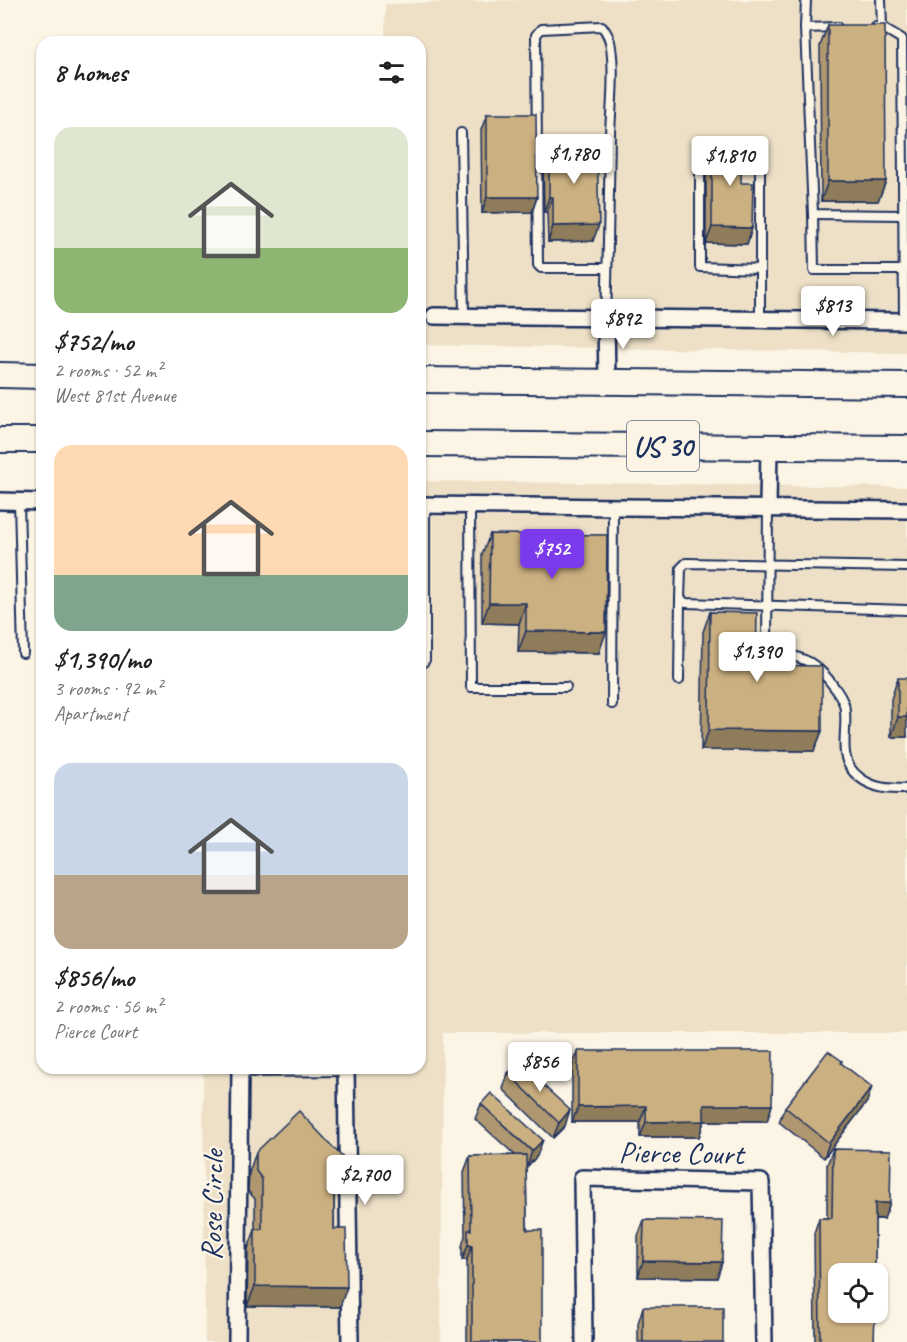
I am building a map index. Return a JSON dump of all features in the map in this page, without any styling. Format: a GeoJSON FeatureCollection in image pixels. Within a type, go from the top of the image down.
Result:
{"type":"FeatureCollection","features":[{"type":"Feature","properties":{"kind":"main road"},"geometry":{"type":"LineString","coordinates":[[0,375],[36,376]]}},
{"type":"Feature","properties":{"kind":"main road","name":"US 30"},"geometry":{"type":"LineString","coordinates":[[426,380],[907,385]]}},
{"type":"Feature","properties":{"kind":"main road"},"geometry":{"type":"LineString","coordinates":[[0,440],[36,440]]}},
{"type":"Feature","properties":{"kind":"main road","name":"US 30"},"geometry":{"type":"LineString","coordinates":[[426,444],[907,448]]}},
{"type":"Feature","properties":{"kind":"street"},"geometry":{"type":"LineString","coordinates":[[434,316],[905,321]]}},
{"type":"Feature","properties":{"kind":"street"},"geometry":{"type":"LineString","coordinates":[[606,318],[607,382]]}},
{"type":"Feature","properties":{"kind":"street"},"geometry":{"type":"LineString","coordinates":[[768,507],[769,447]]}},
{"type":"Feature","properties":{"kind":"street"},"geometry":{"type":"LineString","coordinates":[[0,501],[36,502]]}},
{"type":"Feature","properties":{"kind":"street"},"geometry":{"type":"LineString","coordinates":[[426,505],[907,510]]}},
{"type":"Feature","properties":{"kind":"street","name":"Rose Circle"},"geometry":{"type":"LineString","coordinates":[[237,1342],[240,1074]]}},
{"type":"Feature","properties":{"kind":"street"},"geometry":{"type":"LineString","coordinates":[[346,1074],[350,1342]]}},
{"type":"Feature","properties":{"kind":"street","name":"Pierce Court"},"geometry":{"type":"LineString","coordinates":[[584,1342],[582,1178],[761,1182],[764,1342]]}},
{"type":"Feature","properties":{"kind":"lane"},"geometry":{"type":"LineString","coordinates":[[806,0],[814,270],[905,270]]}},
{"type":"Feature","properties":{"kind":"lane"},"geometry":{"type":"LineString","coordinates":[[881,0],[882,27]]}},
{"type":"Feature","properties":{"kind":"lane"},"geometry":{"type":"LineString","coordinates":[[606,318],[611,78],[609,36],[602,26],[541,29],[536,35],[538,265],[542,268],[607,268]]}},
{"type":"Feature","properties":{"kind":"lane"},"geometry":{"type":"LineString","coordinates":[[806,28],[849,27]]}},
{"type":"Feature","properties":{"kind":"lane"},"geometry":{"type":"LineString","coordinates":[[871,27],[882,27],[904,39],[905,321]]}},
{"type":"Feature","properties":{"kind":"lane"},"geometry":{"type":"LineString","coordinates":[[461,133],[464,316]]}},
{"type":"Feature","properties":{"kind":"lane"},"geometry":{"type":"LineString","coordinates":[[760,269],[700,267],[700,145],[760,145],[760,269],[760,319]]}},
{"type":"Feature","properties":{"kind":"lane"},"geometry":{"type":"LineString","coordinates":[[813,214],[903,215]]}},
{"type":"Feature","properties":{"kind":"lane"},"geometry":{"type":"LineString","coordinates":[[19,502],[23,653]]}},
{"type":"Feature","properties":{"kind":"lane"},"geometry":{"type":"LineString","coordinates":[[470,505],[471,687],[566,687]]}},
{"type":"Feature","properties":{"kind":"lane"},"geometry":{"type":"LineString","coordinates":[[612,704],[614,507]]}},
{"type":"Feature","properties":{"kind":"lane"},"geometry":{"type":"LineString","coordinates":[[768,507],[767,643],[778,652],[810,663],[826,675],[844,704],[844,758],[852,772],[867,784],[883,789],[907,789]]}},
{"type":"Feature","properties":{"kind":"lane"},"geometry":{"type":"LineString","coordinates":[[679,680],[681,568],[686,563],[907,567]]}},
{"type":"Feature","properties":{"kind":"lane"},"geometry":{"type":"LineString","coordinates":[[681,599],[686,603],[907,610]]}},
{"type":"Feature","properties":{"kind":"shaded area"},"geometry":{"type":"Polygon","coordinates":[[[516,0],[907,0],[907,353],[426,345],[426,36],[385,36],[385,4],[516,0]]]}},
{"type":"Feature","properties":{"kind":"shaded area"},"geometry":{"type":"Polygon","coordinates":[[[426,481],[907,487],[907,1033],[443,1033],[441,1342],[205,1342],[203,1074],[426,1074],[426,481]]]}},
{"type":"Feature","properties":{"kind":"building"},"geometry":{"type":"Polygon","coordinates":[[[828,25],[885,25],[886,181],[828,181],[828,25]]]}},
{"type":"Feature","properties":{"kind":"building"},"geometry":{"type":"Polygon","coordinates":[[[487,114],[536,114],[537,197],[487,197],[487,114]]]}},
{"type":"Feature","properties":{"kind":"building"},"geometry":{"type":"Polygon","coordinates":[[[712,140],[742,141],[741,183],[753,183],[752,228],[712,227],[712,140]]]}},
{"type":"Feature","properties":{"kind":"building"},"geometry":{"type":"Polygon","coordinates":[[[597,144],[599,225],[553,226],[553,197],[549,197],[549,145],[597,144]]]}},
{"type":"Feature","properties":{"kind":"building"},"geometry":{"type":"Polygon","coordinates":[[[490,534],[607,535],[606,632],[526,631],[526,603],[489,603],[490,534]]]}},
{"type":"Feature","properties":{"kind":"building"},"geometry":{"type":"Polygon","coordinates":[[[710,612],[757,613],[756,665],[822,666],[822,731],[709,730],[710,612]]]}},
{"type":"Feature","properties":{"kind":"building"},"geometry":{"type":"Polygon","coordinates":[[[898,678],[907,678],[907,717],[898,717],[898,678]]]}},
{"type":"Feature","properties":{"kind":"building"},"geometry":{"type":"Polygon","coordinates":[[[578,1051],[773,1051],[772,1105],[704,1105],[704,1121],[646,1122],[646,1106],[578,1107],[578,1051]]]}},
{"type":"Feature","properties":{"kind":"building"},"geometry":{"type":"Polygon","coordinates":[[[828,1051],[872,1087],[829,1143],[785,1107],[828,1051]]]}},
{"type":"Feature","properties":{"kind":"building"},"geometry":{"type":"Polygon","coordinates":[[[519,1063],[570,1110],[559,1123],[508,1073],[519,1063]]]}},
{"type":"Feature","properties":{"kind":"building"},"geometry":{"type":"Polygon","coordinates":[[[491,1093],[543,1140],[532,1151],[481,1104],[491,1093]]]}},
{"type":"Feature","properties":{"kind":"building"},"geometry":{"type":"Polygon","coordinates":[[[299,1111],[345,1160],[345,1167],[334,1178],[334,1229],[346,1229],[347,1287],[255,1286],[255,1229],[262,1229],[262,1179],[256,1171],[256,1152],[299,1111]]]}},
{"type":"Feature","properties":{"kind":"building"},"geometry":{"type":"Polygon","coordinates":[[[833,1149],[891,1150],[890,1203],[875,1203],[875,1263],[828,1263],[828,1323],[875,1323],[874,1342],[820,1342],[819,1218],[832,1218],[833,1149]]]}},
{"type":"Feature","properties":{"kind":"building"},"geometry":{"type":"Polygon","coordinates":[[[526,1155],[527,1230],[542,1230],[542,1342],[472,1342],[472,1245],[468,1245],[468,1230],[471,1230],[470,1156],[526,1155]]]}},
{"type":"Feature","properties":{"kind":"building"},"geometry":{"type":"Polygon","coordinates":[[[644,1220],[723,1221],[722,1262],[643,1261],[644,1220]]]}},
{"type":"Feature","properties":{"kind":"building"},"geometry":{"type":"Polygon","coordinates":[[[643,1307],[723,1307],[723,1342],[643,1342],[643,1307]]]}}]}
